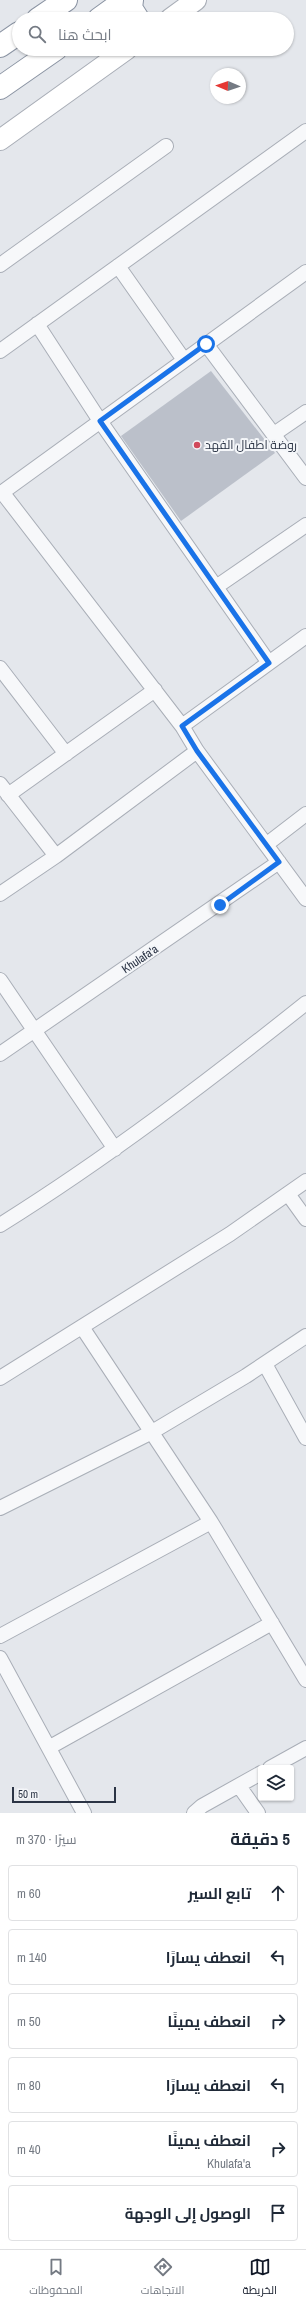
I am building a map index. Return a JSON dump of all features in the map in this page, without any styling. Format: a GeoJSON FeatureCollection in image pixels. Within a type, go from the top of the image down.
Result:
{"type":"FeatureCollection","features":[{"type":"Feature","properties":{"kind":"highway"},"geometry":{"type":"LineString","coordinates":[[48,12],[66,0]]}},
{"type":"Feature","properties":{"kind":"highway"},"geometry":{"type":"LineString","coordinates":[[109,12],[125,0]]}},
{"type":"Feature","properties":{"kind":"highway"},"geometry":{"type":"LineString","coordinates":[[132,0],[131,8],[134,12]]}},
{"type":"Feature","properties":{"kind":"highway"},"geometry":{"type":"LineString","coordinates":[[0,46],[12,37]]}},
{"type":"Feature","properties":{"kind":"highway"},"geometry":{"type":"LineString","coordinates":[[0,88],[46,56]]}},
{"type":"Feature","properties":{"kind":"main road"},"geometry":{"type":"LineString","coordinates":[[180,12],[196,0]]}},
{"type":"Feature","properties":{"kind":"main road"},"geometry":{"type":"LineString","coordinates":[[0,140],[116,56]]}},
{"type":"Feature","properties":{"kind":"street"},"geometry":{"type":"LineString","coordinates":[[0,351],[306,130]]}},
{"type":"Feature","properties":{"kind":"street"},"geometry":{"type":"LineString","coordinates":[[0,265],[166,146]]}},
{"type":"Feature","properties":{"kind":"street"},"geometry":{"type":"LineString","coordinates":[[118,266],[184,360]]}},
{"type":"Feature","properties":{"kind":"street"},"geometry":{"type":"LineString","coordinates":[[306,272],[1,493],[155,690],[182,726],[197,751],[267,844],[306,899]]}},
{"type":"Feature","properties":{"kind":"street"},"geometry":{"type":"LineString","coordinates":[[37,324],[100,421],[269,663]]}},
{"type":"Feature","properties":{"kind":"street"},"geometry":{"type":"LineString","coordinates":[[206,344],[306,478]]}},
{"type":"Feature","properties":{"kind":"street"},"geometry":{"type":"LineString","coordinates":[[274,434],[306,412]]}},
{"type":"Feature","properties":{"kind":"street"},"geometry":{"type":"LineString","coordinates":[[216,587],[306,525]]}},
{"type":"Feature","properties":{"kind":"street"},"geometry":{"type":"LineString","coordinates":[[182,726],[306,636]]}},
{"type":"Feature","properties":{"kind":"street"},"geometry":{"type":"LineString","coordinates":[[0,668],[66,754]]}},
{"type":"Feature","properties":{"kind":"street"},"geometry":{"type":"LineString","coordinates":[[56,856],[4,790],[66,754],[155,690]]}},
{"type":"Feature","properties":{"kind":"street"},"geometry":{"type":"LineString","coordinates":[[0,894],[56,856],[197,751]]}},
{"type":"Feature","properties":{"kind":"street"},"geometry":{"type":"LineString","coordinates":[[267,844],[306,814]]}},
{"type":"Feature","properties":{"kind":"street","name":"Khulafa'a"},"geometry":{"type":"LineString","coordinates":[[0,1054],[35,1032],[279,862]]}},
{"type":"Feature","properties":{"kind":"street"},"geometry":{"type":"LineString","coordinates":[[0,980],[115,1149]]}},
{"type":"Feature","properties":{"kind":"street"},"geometry":{"type":"LineString","coordinates":[[0,1225],[115,1149],[211,1079],[306,1004]]}},
{"type":"Feature","properties":{"kind":"street"},"geometry":{"type":"LineString","coordinates":[[0,1378],[230,1234],[306,1181]]}},
{"type":"Feature","properties":{"kind":"street"},"geometry":{"type":"LineString","coordinates":[[288,1194],[306,1219]]}},
{"type":"Feature","properties":{"kind":"street"},"geometry":{"type":"LineString","coordinates":[[82,1327],[211,1522],[306,1680]]}},
{"type":"Feature","properties":{"kind":"street"},"geometry":{"type":"LineString","coordinates":[[0,1508],[152,1432],[265,1364],[306,1336]]}},
{"type":"Feature","properties":{"kind":"street"},"geometry":{"type":"LineString","coordinates":[[265,1364],[306,1438]]}},
{"type":"Feature","properties":{"kind":"street"},"geometry":{"type":"LineString","coordinates":[[0,1636],[211,1522]]}},
{"type":"Feature","properties":{"kind":"street"},"geometry":{"type":"LineString","coordinates":[[50,1748],[272,1623]]}},
{"type":"Feature","properties":{"kind":"street"},"geometry":{"type":"LineString","coordinates":[[0,1658],[84,1813]]}},
{"type":"Feature","properties":{"kind":"street"},"geometry":{"type":"LineString","coordinates":[[275,1765],[306,1748]]}},
{"type":"Feature","properties":{"kind":"street"},"geometry":{"type":"LineString","coordinates":[[194,1813],[202,1806],[258,1775]]}},
{"type":"Feature","properties":{"kind":"street"},"geometry":{"type":"LineString","coordinates":[[239,1786],[258,1813]]}},
{"type":"Feature","properties":{"kind":"building","name":"روضة اطفال الفهد"},"geometry":{"type":"Polygon","coordinates":[[[211,371],[275,453],[181,521],[121,436],[211,371]]]}},
{"type":"Feature","properties":{"kind":"place","name":"روضة اطفال الفهد"},"geometry":{"type":"Point","coordinates":[197,445]}},
{"type":"Feature","properties":{"kind":"route"},"geometry":{"type":"LineString","coordinates":[[206,344],[100,421],[269,663],[182,726],[197,751],[279,862],[220,905]]}}]}
